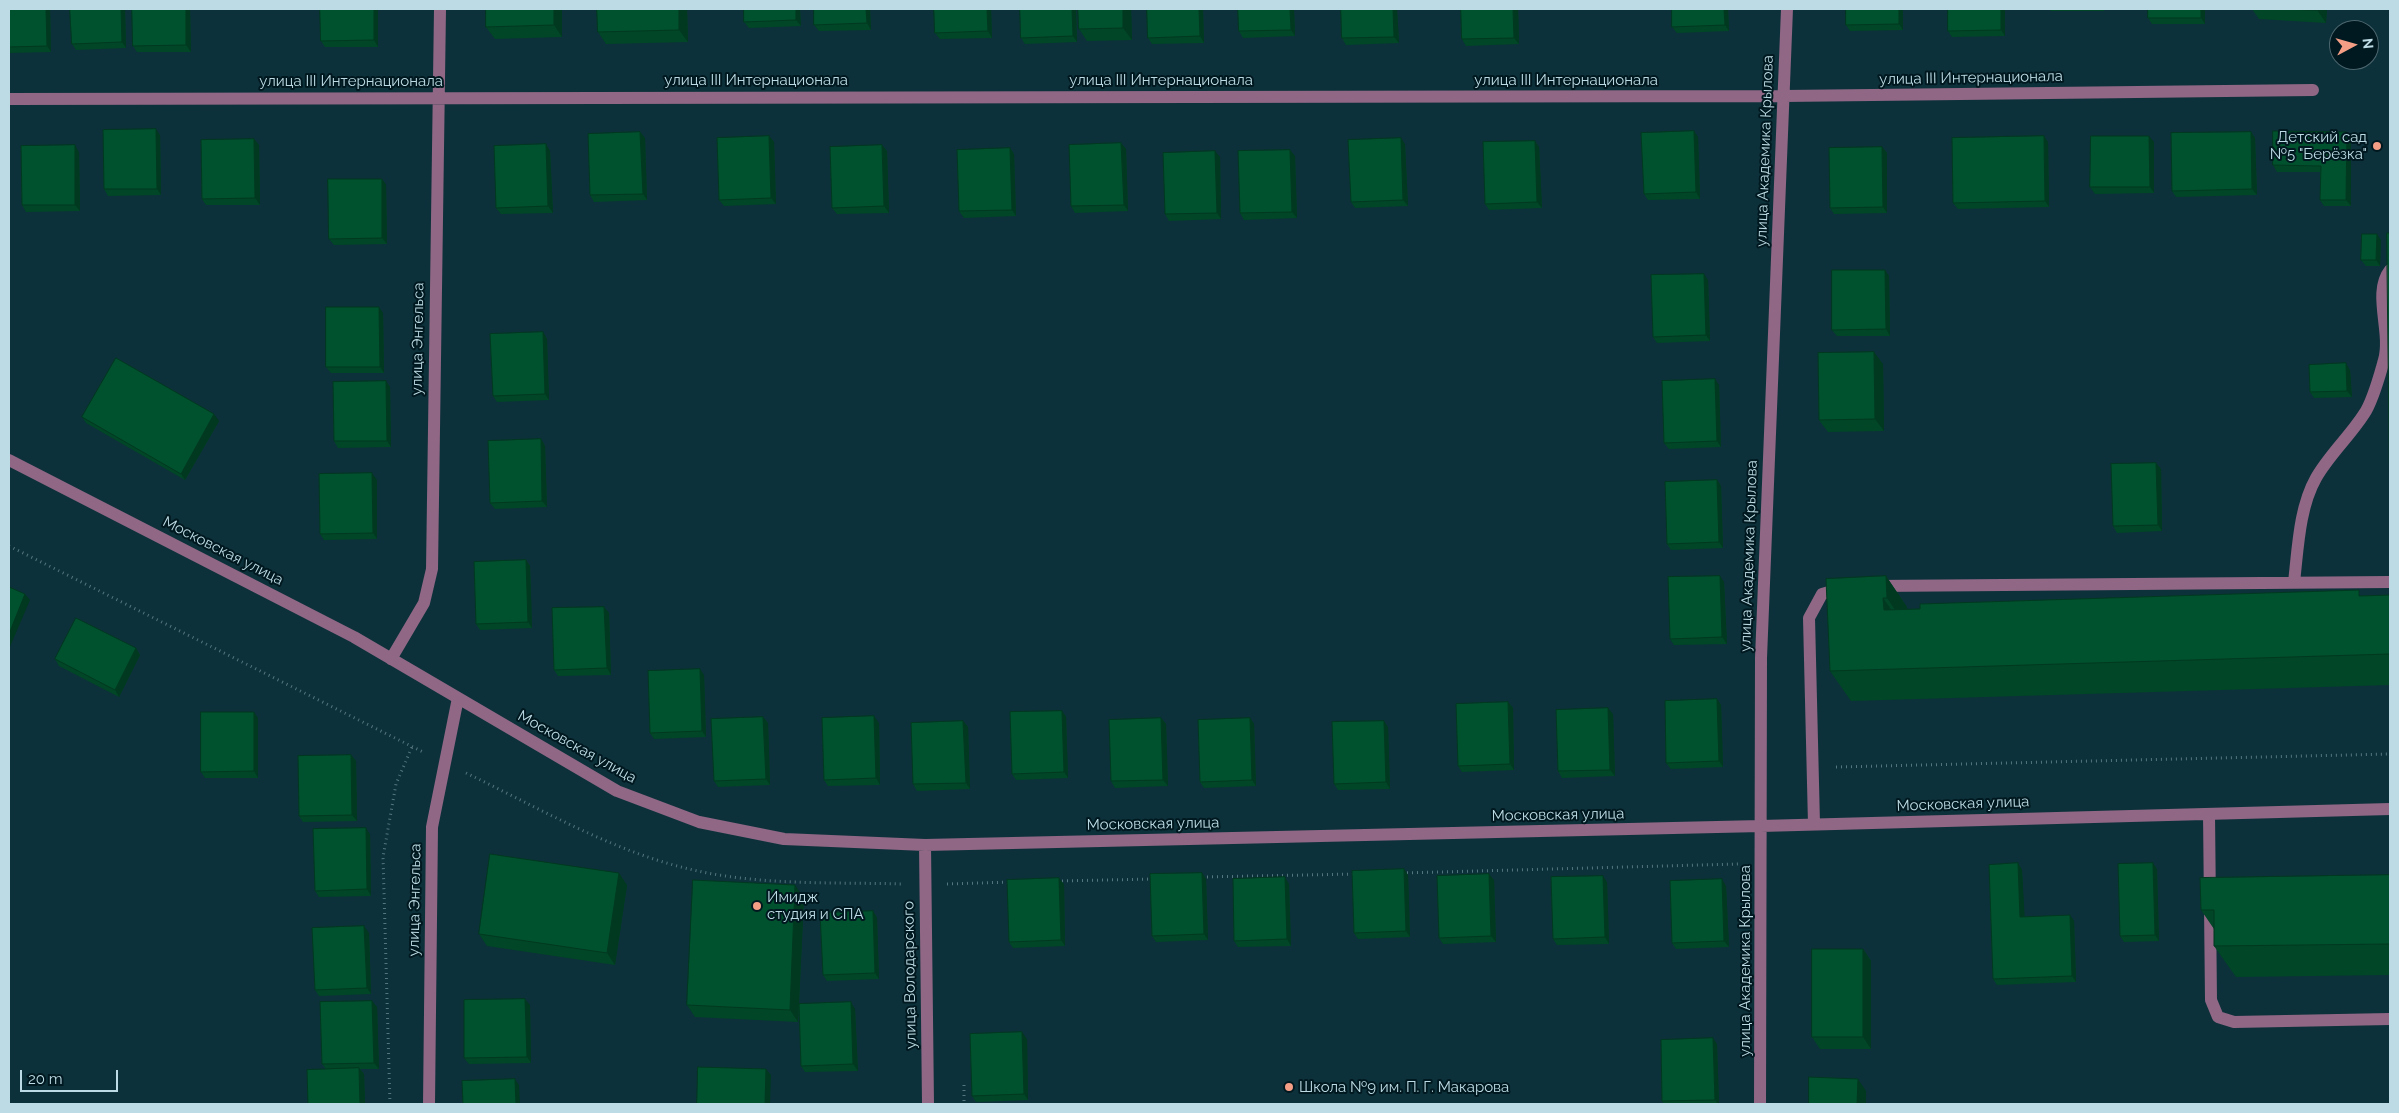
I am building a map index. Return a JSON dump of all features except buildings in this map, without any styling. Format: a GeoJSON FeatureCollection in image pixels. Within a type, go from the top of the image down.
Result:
{"type":"FeatureCollection","features":[{"type":"Feature","properties":{"kind":"street","name":"улица Энгельса"},"geometry":{"type":"LineString","coordinates":[[391,659],[424,603],[432,569],[440,9]]}},
{"type":"Feature","properties":{"kind":"street","name":"улица Академика Крылова"},"geometry":{"type":"LineString","coordinates":[[1760,1104],[1761,658],[1787,9]]}},
{"type":"Feature","properties":{"kind":"street","name":"улица III Интернационала"},"geometry":{"type":"LineString","coordinates":[[9,99],[1784,96],[2313,90]]}},
{"type":"Feature","properties":{"kind":"street"},"geometry":{"type":"LineString","coordinates":[[2294,582],[2303,516],[2316,478],[2366,412],[2385,358],[2386,326],[2382,297],[2386,276],[2390,270]]}},
{"type":"Feature","properties":{"kind":"street","name":"Московская улица"},"geometry":{"type":"LineString","coordinates":[[9,460],[345,633],[617,791],[699,822],[784,839],[925,845],[1761,826],[2390,809]]}},
{"type":"Feature","properties":{"kind":"street"},"geometry":{"type":"LineString","coordinates":[[1814,824],[1809,618],[1822,594],[1848,587],[2390,582]]}},
{"type":"Feature","properties":{"kind":"street","name":"улица Энгельса"},"geometry":{"type":"LineString","coordinates":[[429,1104],[432,827],[458,698]]}},
{"type":"Feature","properties":{"kind":"street"},"geometry":{"type":"LineString","coordinates":[[2209,814],[2211,1000],[2218,1017],[2234,1022],[2390,1019]]}},
{"type":"Feature","properties":{"kind":"street","name":"улица Володарского"},"geometry":{"type":"LineString","coordinates":[[925,845],[928,1104]]}},
{"type":"Feature","properties":{"kind":"path"},"geometry":{"type":"LineString","coordinates":[[9,546],[445,763],[623,848],[685,869],[766,881],[926,884],[1015,882]]}},
{"type":"Feature","properties":{"kind":"path"},"geometry":{"type":"LineString","coordinates":[[390,1104],[383,857],[396,784],[412,747]]}},
{"type":"Feature","properties":{"kind":"path"},"geometry":{"type":"LineString","coordinates":[[1812,767],[2390,754]]}},
{"type":"Feature","properties":{"kind":"path"},"geometry":{"type":"LineString","coordinates":[[1393,873],[1761,864]]}},
{"type":"Feature","properties":{"kind":"path"},"geometry":{"type":"LineString","coordinates":[[1194,878],[1363,874]]}},
{"type":"Feature","properties":{"kind":"path"},"geometry":{"type":"LineString","coordinates":[[1055,881],[1164,878]]}},
{"type":"Feature","properties":{"kind":"path"},"geometry":{"type":"LineString","coordinates":[[964,1084],[964,1104]]}},
{"type":"Feature","properties":{"kind":"place","name":"Детский сад №5 \"Берёзка\""},"geometry":{"type":"Point","coordinates":[2377,146]}},
{"type":"Feature","properties":{"kind":"place","name":"Имидж студия и СПА"},"geometry":{"type":"Point","coordinates":[757,906]}},
{"type":"Feature","properties":{"kind":"place","name":"Школа №9 им. П. Г. Макарова"},"geometry":{"type":"Point","coordinates":[1289,1087]}}]}
